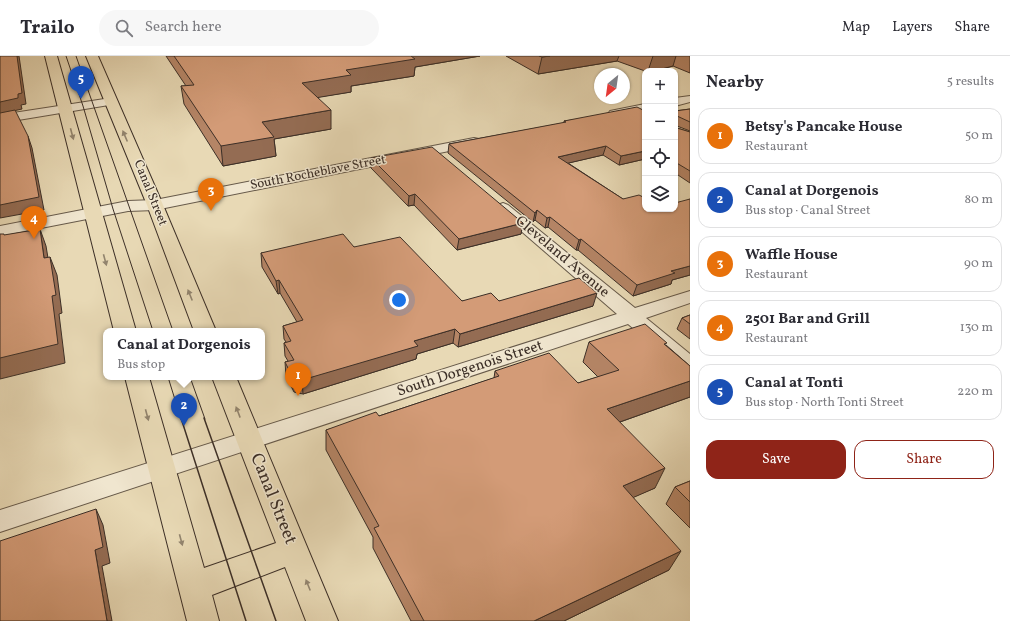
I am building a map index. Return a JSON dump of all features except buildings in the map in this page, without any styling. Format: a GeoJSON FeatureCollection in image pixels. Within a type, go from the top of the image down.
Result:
{"type":"FeatureCollection","features":[{"type":"Feature","properties":{"kind":"main road"},"geometry":{"type":"LineString","coordinates":[[51,56],[124,328]]}},
{"type":"Feature","properties":{"kind":"main road","name":"Canal Street"},"geometry":{"type":"LineString","coordinates":[[92,56],[155,205],[204,328]]}},
{"type":"Feature","properties":{"kind":"main road"},"geometry":{"type":"LineString","coordinates":[[138,380],[203,621]]}},
{"type":"Feature","properties":{"kind":"main road","name":"Canal Street"},"geometry":{"type":"LineString","coordinates":[[225,380],[322,621]]}},
{"type":"Feature","properties":{"kind":"main road"},"geometry":{"type":"LineString","coordinates":[[194,587],[294,550]]}},
{"type":"Feature","properties":{"kind":"street"},"geometry":{"type":"LineString","coordinates":[[678,101],[690,99]]}},
{"type":"Feature","properties":{"kind":"street"},"geometry":{"type":"LineString","coordinates":[[0,119],[111,102]]}},
{"type":"Feature","properties":{"kind":"street"},"geometry":{"type":"LineString","coordinates":[[605,116],[642,111]]}},
{"type":"Feature","properties":{"kind":"street","name":"South Rocheblave Street"},"geometry":{"type":"LineString","coordinates":[[0,231],[128,206],[155,205],[487,140]]}},
{"type":"Feature","properties":{"kind":"street"},"geometry":{"type":"LineString","coordinates":[[434,150],[450,164]]}},
{"type":"Feature","properties":{"kind":"street","name":"Cleveland Avenue"},"geometry":{"type":"LineString","coordinates":[[492,199],[690,364]]}},
{"type":"Feature","properties":{"kind":"street","name":"South Dorgenois Street"},"geometry":{"type":"LineString","coordinates":[[0,521],[690,298]]}},
{"type":"Feature","properties":{"kind":"tram line"},"geometry":{"type":"LineString","coordinates":[[66,56],[83,106],[113,209],[152,328]]}},
{"type":"Feature","properties":{"kind":"tram line"},"geometry":{"type":"LineString","coordinates":[[76,56],[172,328]]}},
{"type":"Feature","properties":{"kind":"tram line"},"geometry":{"type":"LineString","coordinates":[[169,380],[181,419]]}},
{"type":"Feature","properties":{"kind":"tram line"},"geometry":{"type":"LineString","coordinates":[[191,380],[205,419]]}},
{"type":"Feature","properties":{"kind":"tram line"},"geometry":{"type":"LineString","coordinates":[[181,418],[246,621]]}},
{"type":"Feature","properties":{"kind":"tram line"},"geometry":{"type":"LineString","coordinates":[[204,418],[276,621]]}},
{"type":"Feature","properties":{"kind":"place","name":"Canal at Tonti"},"geometry":{"type":"Point","coordinates":[81,99]}},
{"type":"Feature","properties":{"kind":"place","name":"Waffle House"},"geometry":{"type":"Point","coordinates":[211,211]}},
{"type":"Feature","properties":{"kind":"place","name":"2501 Bar and Grill"},"geometry":{"type":"Point","coordinates":[34,239]}},
{"type":"Feature","properties":{"kind":"place","name":"Betsy's Pancake House"},"geometry":{"type":"Point","coordinates":[298,396]}},
{"type":"Feature","properties":{"kind":"place","name":"Canal at Dorgenois"},"geometry":{"type":"Point","coordinates":[184,426]}}]}
